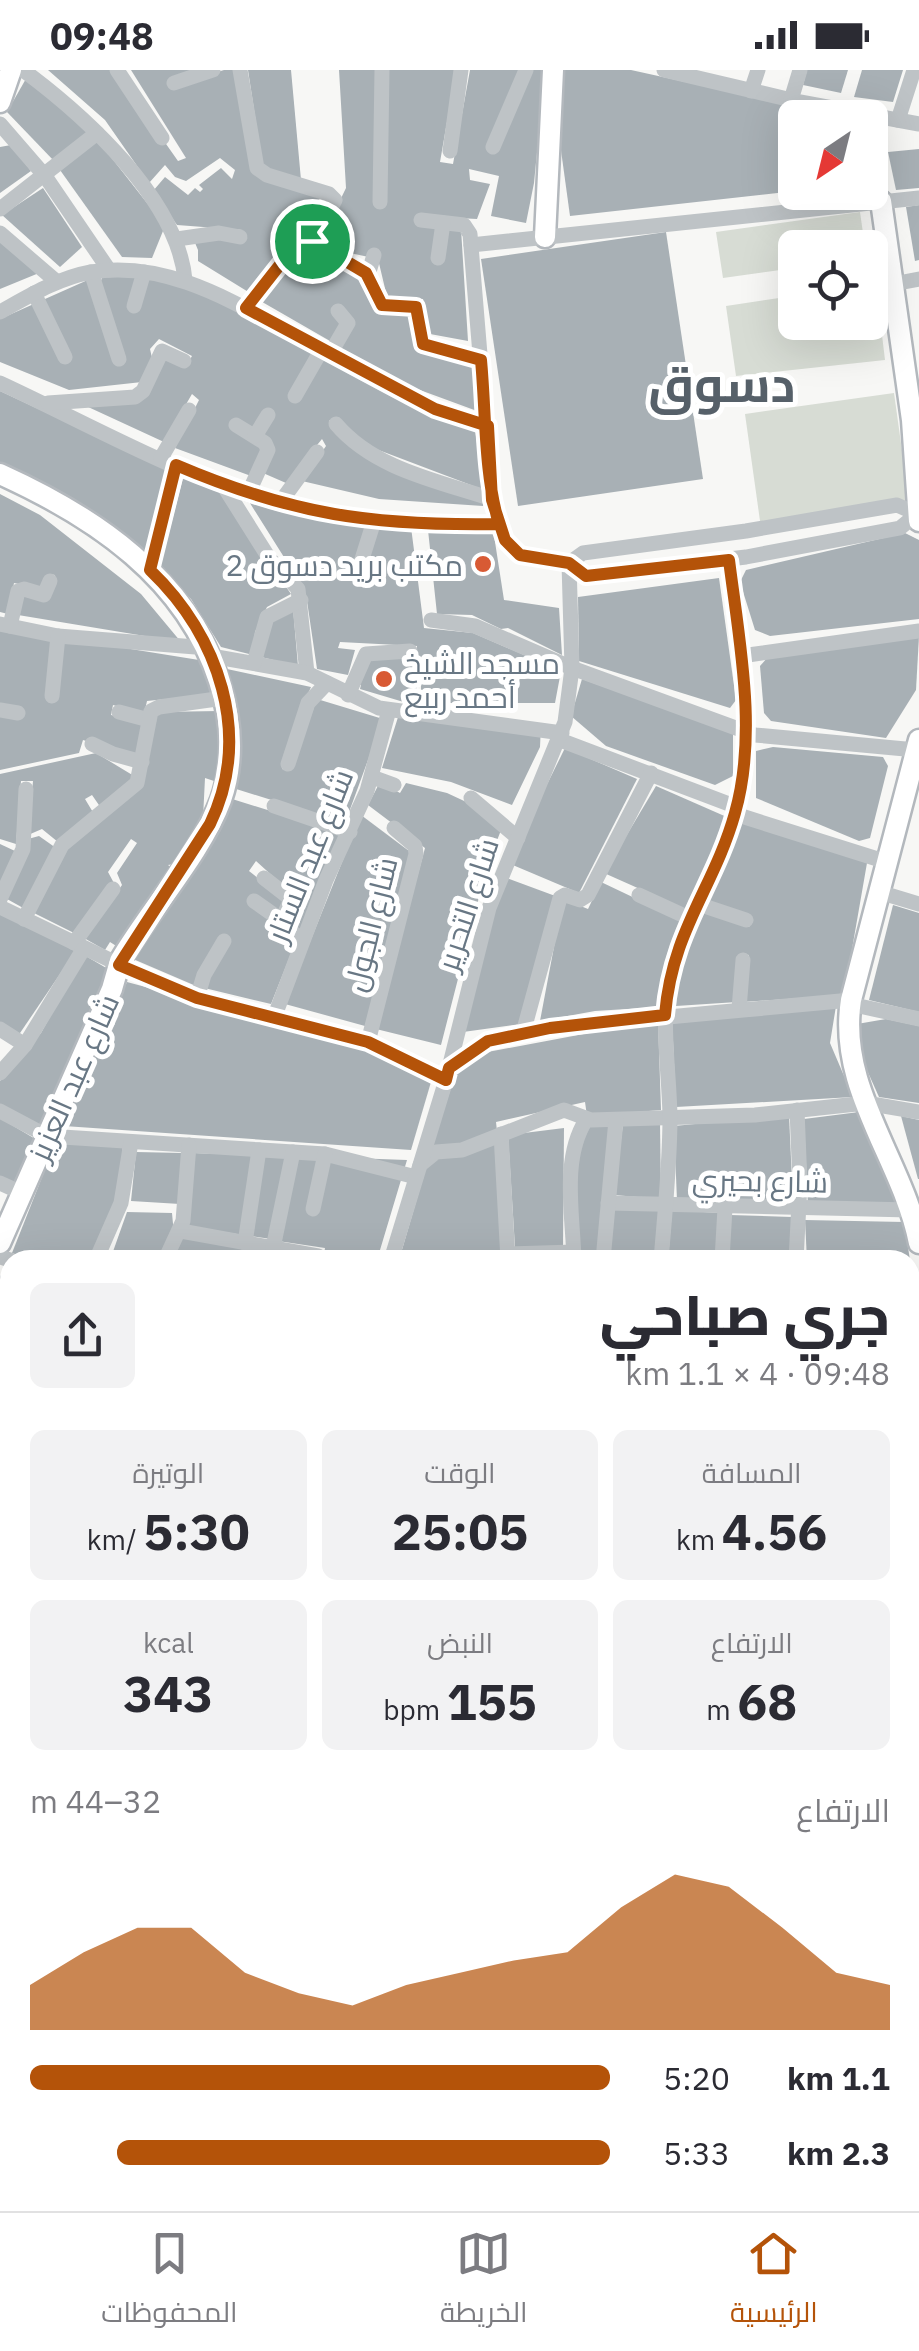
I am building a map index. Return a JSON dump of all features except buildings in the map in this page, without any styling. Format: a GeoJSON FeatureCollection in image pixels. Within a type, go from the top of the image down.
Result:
{"type":"FeatureCollection","features":[{"type":"Feature","properties":{"kind":"street"},"geometry":{"type":"LineString","coordinates":[[0,102],[11,70]]}},
{"type":"Feature","properties":{"kind":"street"},"geometry":{"type":"LineString","coordinates":[[23,70],[96,133],[140,183],[178,239],[186,280]]}},
{"type":"Feature","properties":{"kind":"street"},"geometry":{"type":"LineString","coordinates":[[117,70],[162,138]]}},
{"type":"Feature","properties":{"kind":"street"},"geometry":{"type":"LineString","coordinates":[[174,83],[213,70]]}},
{"type":"Feature","properties":{"kind":"street"},"geometry":{"type":"LineString","coordinates":[[240,70],[256,168],[336,200],[312,241]]}},
{"type":"Feature","properties":{"kind":"street"},"geometry":{"type":"LineString","coordinates":[[380,202],[382,70]]}},
{"type":"Feature","properties":{"kind":"street"},"geometry":{"type":"LineString","coordinates":[[450,151],[460,70]]}},
{"type":"Feature","properties":{"kind":"street"},"geometry":{"type":"LineString","coordinates":[[493,147],[526,70]]}},
{"type":"Feature","properties":{"kind":"street"},"geometry":{"type":"LineString","coordinates":[[545,237],[554,70]]}},
{"type":"Feature","properties":{"kind":"street"},"geometry":{"type":"LineString","coordinates":[[664,70],[693,74],[778,100]]}},
{"type":"Feature","properties":{"kind":"street"},"geometry":{"type":"LineString","coordinates":[[750,91],[758,70]]}},
{"type":"Feature","properties":{"kind":"street"},"geometry":{"type":"LineString","coordinates":[[798,100],[800,70]]}},
{"type":"Feature","properties":{"kind":"street"},"geometry":{"type":"LineString","coordinates":[[898,120],[914,70]]}},
{"type":"Feature","properties":{"kind":"street"},"geometry":{"type":"LineString","coordinates":[[888,119],[919,124]]}},
{"type":"Feature","properties":{"kind":"street"},"geometry":{"type":"LineString","coordinates":[[0,124],[45,176],[110,270]]}},
{"type":"Feature","properties":{"kind":"street"},"geometry":{"type":"LineString","coordinates":[[0,208],[96,133]]}},
{"type":"Feature","properties":{"kind":"street"},"geometry":{"type":"LineString","coordinates":[[888,200],[919,198]]}},
{"type":"Feature","properties":{"kind":"street"},"geometry":{"type":"LineString","coordinates":[[471,245],[778,205]]}},
{"type":"Feature","properties":{"kind":"street"},"geometry":{"type":"LineString","coordinates":[[882,210],[912,372],[918,516]]}},
{"type":"Feature","properties":{"kind":"street"},"geometry":{"type":"LineString","coordinates":[[421,220],[468,229],[492,500],[505,540],[520,555],[569,563],[586,576],[729,560],[900,528],[918,516]]}},
{"type":"Feature","properties":{"kind":"street"},"geometry":{"type":"LineString","coordinates":[[438,258],[443,222]]}},
{"type":"Feature","properties":{"kind":"street"},"geometry":{"type":"LineString","coordinates":[[0,233],[57,282]]}},
{"type":"Feature","properties":{"kind":"street"},"geometry":{"type":"LineString","coordinates":[[178,239],[208,234],[240,237]]}},
{"type":"Feature","properties":{"kind":"street"},"geometry":{"type":"LineString","coordinates":[[246,308],[297,243],[312,241],[368,275],[382,305],[416,307],[423,344],[481,360]]}},
{"type":"Feature","properties":{"kind":"street"},"geometry":{"type":"LineString","coordinates":[[368,275],[374,255]]}},
{"type":"Feature","properties":{"kind":"street"},"geometry":{"type":"LineString","coordinates":[[91,272],[118,359]]}},
{"type":"Feature","properties":{"kind":"street"},"geometry":{"type":"LineString","coordinates":[[0,312],[57,282],[91,272],[144,272],[186,280],[435,409],[488,426]]}},
{"type":"Feature","properties":{"kind":"street"},"geometry":{"type":"LineString","coordinates":[[134,306],[144,272]]}},
{"type":"Feature","properties":{"kind":"street"},"geometry":{"type":"LineString","coordinates":[[893,284],[919,279]]}},
{"type":"Feature","properties":{"kind":"street"},"geometry":{"type":"LineString","coordinates":[[34,293],[64,357]]}},
{"type":"Feature","properties":{"kind":"street"},"geometry":{"type":"LineString","coordinates":[[295,396],[348,323],[338,312]]}},
{"type":"Feature","properties":{"kind":"street"},"geometry":{"type":"LineString","coordinates":[[45,403],[135,397],[143,391],[162,351],[184,361]]}},
{"type":"Feature","properties":{"kind":"street"},"geometry":{"type":"LineString","coordinates":[[0,383],[222,485],[279,504],[374,521],[499,524]]}},
{"type":"Feature","properties":{"kind":"street"},"geometry":{"type":"LineString","coordinates":[[150,570],[169,462],[189,410]]}},
{"type":"Feature","properties":{"kind":"street"},"geometry":{"type":"LineString","coordinates":[[254,436],[268,415]]}},
{"type":"Feature","properties":{"kind":"street"},"geometry":{"type":"LineString","coordinates":[[336,424],[358,446],[384,462],[492,500]]}},
{"type":"Feature","properties":{"kind":"street"},"geometry":{"type":"LineString","coordinates":[[236,425],[265,443],[268,450],[248,494]]}},
{"type":"Feature","properties":{"kind":"street"},"geometry":{"type":"LineString","coordinates":[[279,504],[318,452]]}},
{"type":"Feature","properties":{"kind":"street","name":"شارع عبد العزيز"},"geometry":{"type":"LineString","coordinates":[[0,474],[84,520],[150,570],[189,614],[209,652],[224,698],[230,762],[219,805],[119,965],[112,990],[0,1243]]}},
{"type":"Feature","properties":{"kind":"street"},"geometry":{"type":"LineString","coordinates":[[222,485],[269,558],[295,584],[301,600],[307,674]]}},
{"type":"Feature","properties":{"kind":"street"},"geometry":{"type":"LineString","coordinates":[[569,563],[584,553],[897,505],[918,516]]}},
{"type":"Feature","properties":{"kind":"street"},"geometry":{"type":"LineString","coordinates":[[357,576],[374,521]]}},
{"type":"Feature","properties":{"kind":"street"},"geometry":{"type":"LineString","coordinates":[[662,1250],[670,1118],[665,1015],[674,955],[736,810],[745,730],[729,560]]}},
{"type":"Feature","properties":{"kind":"street","name":"شارع التحرير"},"geometry":{"type":"LineString","coordinates":[[394,1250],[447,1074],[486,920],[561,736],[572,668],[569,563]]}},
{"type":"Feature","properties":{"kind":"street"},"geometry":{"type":"LineString","coordinates":[[50,581],[44,595],[24,589],[18,592],[5,625],[58,636],[209,652],[307,674],[370,706],[561,736],[736,810],[888,862]]}},
{"type":"Feature","properties":{"kind":"street"},"geometry":{"type":"LineString","coordinates":[[254,663],[266,617],[301,600]]}},
{"type":"Feature","properties":{"kind":"street"},"geometry":{"type":"LineString","coordinates":[[431,620],[475,626],[572,668],[777,739],[918,745],[914,782],[851,1002],[848,1045],[866,1103],[912,1206],[919,1243]]}},
{"type":"Feature","properties":{"kind":"street"},"geometry":{"type":"LineString","coordinates":[[741,656],[919,631]]}},
{"type":"Feature","properties":{"kind":"street"},"geometry":{"type":"LineString","coordinates":[[52,696],[58,636]]}},
{"type":"Feature","properties":{"kind":"street"},"geometry":{"type":"LineString","coordinates":[[348,694],[366,654],[410,650]]}},
{"type":"Feature","properties":{"kind":"street"},"geometry":{"type":"LineString","coordinates":[[288,764],[308,703],[327,683]]}},
{"type":"Feature","properties":{"kind":"street"},"geometry":{"type":"LineString","coordinates":[[24,918],[62,844],[134,788],[152,711],[224,698]]}},
{"type":"Feature","properties":{"kind":"street"},"geometry":{"type":"LineString","coordinates":[[0,710],[18,714]]}},
{"type":"Feature","properties":{"kind":"street","name":"شارع عبد الستار"},"geometry":{"type":"LineString","coordinates":[[274,1018],[326,880],[372,777],[389,710]]}},
{"type":"Feature","properties":{"kind":"street"},"geometry":{"type":"LineString","coordinates":[[119,712],[149,720]]}},
{"type":"Feature","properties":{"kind":"street"},"geometry":{"type":"LineString","coordinates":[[92,744],[142,762]]}},
{"type":"Feature","properties":{"kind":"street"},"geometry":{"type":"LineString","coordinates":[[523,1033],[560,898],[586,898],[651,772]]}},
{"type":"Feature","properties":{"kind":"street"},"geometry":{"type":"LineString","coordinates":[[372,777],[394,784]]}},
{"type":"Feature","properties":{"kind":"street"},"geometry":{"type":"LineString","coordinates":[[26,789],[23,849],[0,903],[79,946],[197,998],[368,1042],[447,1074],[488,1041],[665,1015],[851,1002],[919,1019]]}},
{"type":"Feature","properties":{"kind":"street"},"geometry":{"type":"LineString","coordinates":[[471,798],[518,838]]}},
{"type":"Feature","properties":{"kind":"street"},"geometry":{"type":"LineString","coordinates":[[89,799],[100,814]]}},
{"type":"Feature","properties":{"kind":"street"},"geometry":{"type":"LineString","coordinates":[[274,806],[350,832]]}},
{"type":"Feature","properties":{"kind":"street","name":"شارع الجول"},"geometry":{"type":"LineString","coordinates":[[368,1042],[416,854],[416,846],[394,828]]}},
{"type":"Feature","properties":{"kind":"street"},"geometry":{"type":"LineString","coordinates":[[264,878],[292,901],[281,920],[282,928],[302,940]]}},
{"type":"Feature","properties":{"kind":"street"},"geometry":{"type":"LineString","coordinates":[[0,1072],[24,1045],[114,890]]}},
{"type":"Feature","properties":{"kind":"street"},"geometry":{"type":"LineString","coordinates":[[880,892],[919,904]]}},
{"type":"Feature","properties":{"kind":"street"},"geometry":{"type":"LineString","coordinates":[[639,894],[692,910],[746,920]]}},
{"type":"Feature","properties":{"kind":"street"},"geometry":{"type":"LineString","coordinates":[[254,900],[281,920]]}},
{"type":"Feature","properties":{"kind":"street"},"geometry":{"type":"LineString","coordinates":[[197,998],[204,975],[224,941]]}},
{"type":"Feature","properties":{"kind":"street"},"geometry":{"type":"LineString","coordinates":[[739,1009],[742,960]]}},
{"type":"Feature","properties":{"kind":"street"},"geometry":{"type":"LineString","coordinates":[[0,1029],[24,1045]]}},
{"type":"Feature","properties":{"kind":"street"},"geometry":{"type":"LineString","coordinates":[[0,1111],[47,1136],[325,1154],[418,1171],[436,1152],[453,1152],[560,1111],[586,1120],[670,1118],[866,1103],[919,1112]]}},
{"type":"Feature","properties":{"kind":"street"},"geometry":{"type":"LineString","coordinates":[[797,1250],[798,1110]]}},
{"type":"Feature","properties":{"kind":"street"},"geometry":{"type":"LineString","coordinates":[[574,1250],[572,1161],[576,1140],[586,1120]]}},
{"type":"Feature","properties":{"kind":"street"},"geometry":{"type":"LineString","coordinates":[[604,1250],[616,1120]]}},
{"type":"Feature","properties":{"kind":"street"},"geometry":{"type":"LineString","coordinates":[[501,1134],[507,1250]]}},
{"type":"Feature","properties":{"kind":"street"},"geometry":{"type":"LineString","coordinates":[[100,1250],[121,1203],[131,1142]]}},
{"type":"Feature","properties":{"kind":"street"},"geometry":{"type":"LineString","coordinates":[[170,1250],[181,1230],[189,1145]]}},
{"type":"Feature","properties":{"kind":"street"},"geometry":{"type":"LineString","coordinates":[[245,1243],[259,1150]]}},
{"type":"Feature","properties":{"kind":"street"},"geometry":{"type":"LineString","coordinates":[[272,1248],[293,1152]]}},
{"type":"Feature","properties":{"kind":"street"},"geometry":{"type":"LineString","coordinates":[[312,1209],[325,1154]]}},
{"type":"Feature","properties":{"kind":"street"},"geometry":{"type":"LineString","coordinates":[[0,1183],[22,1194]]}},
{"type":"Feature","properties":{"kind":"street","name":"شارع بحيري"},"geometry":{"type":"LineString","coordinates":[[608,1203],[799,1209],[912,1206]]}},
{"type":"Feature","properties":{"kind":"street"},"geometry":{"type":"LineString","coordinates":[[723,1250],[725,1208]]}},
{"type":"Feature","properties":{"kind":"street"},"geometry":{"type":"LineString","coordinates":[[181,1230],[284,1250]]}},
{"type":"Feature","properties":{"kind":"shaded area"},"geometry":{"type":"Polygon","coordinates":[[[860,212],[863,230],[778,230],[778,270],[723,278],[716,232],[860,212]]]}},
{"type":"Feature","properties":{"kind":"shaded area"},"geometry":{"type":"Polygon","coordinates":[[[778,298],[778,340],[883,340],[885,360],[736,376],[726,306],[778,298]]]}},
{"type":"Feature","properties":{"kind":"shaded area"},"geometry":{"type":"Polygon","coordinates":[[[894,393],[910,508],[761,528],[745,414],[894,393]]]}},
{"type":"Feature","properties":{"kind":"place","name":"مكتب بريد دسوق 2"},"geometry":{"type":"Point","coordinates":[483,564]}},
{"type":"Feature","properties":{"kind":"place","name":"مسجد الشيخ أحمد ربيع"},"geometry":{"type":"Point","coordinates":[384,679]}},
{"type":"Feature","properties":{"kind":"district","name":"دسوق"},"geometry":{"type":"Point","coordinates":[722,383]}},
{"type":"Feature","properties":{"kind":"route"},"geometry":{"type":"LineString","coordinates":[[312,241],[297,243],[246,308],[435,409],[488,426],[492,500],[505,540],[512,549],[533,559],[569,563],[586,576],[729,560],[745,693],[739,795],[730,830],[674,955],[665,1015],[550,1028],[488,1041],[449,1068],[446,1080],[368,1042],[197,998],[119,965],[210,824],[230,762],[229,720],[208,648],[178,598],[150,570],[176,465],[279,504],[352,519],[427,525],[499,524],[492,500],[488,426],[481,360],[423,344],[416,307],[382,305],[366,273],[312,241]]}}]}
